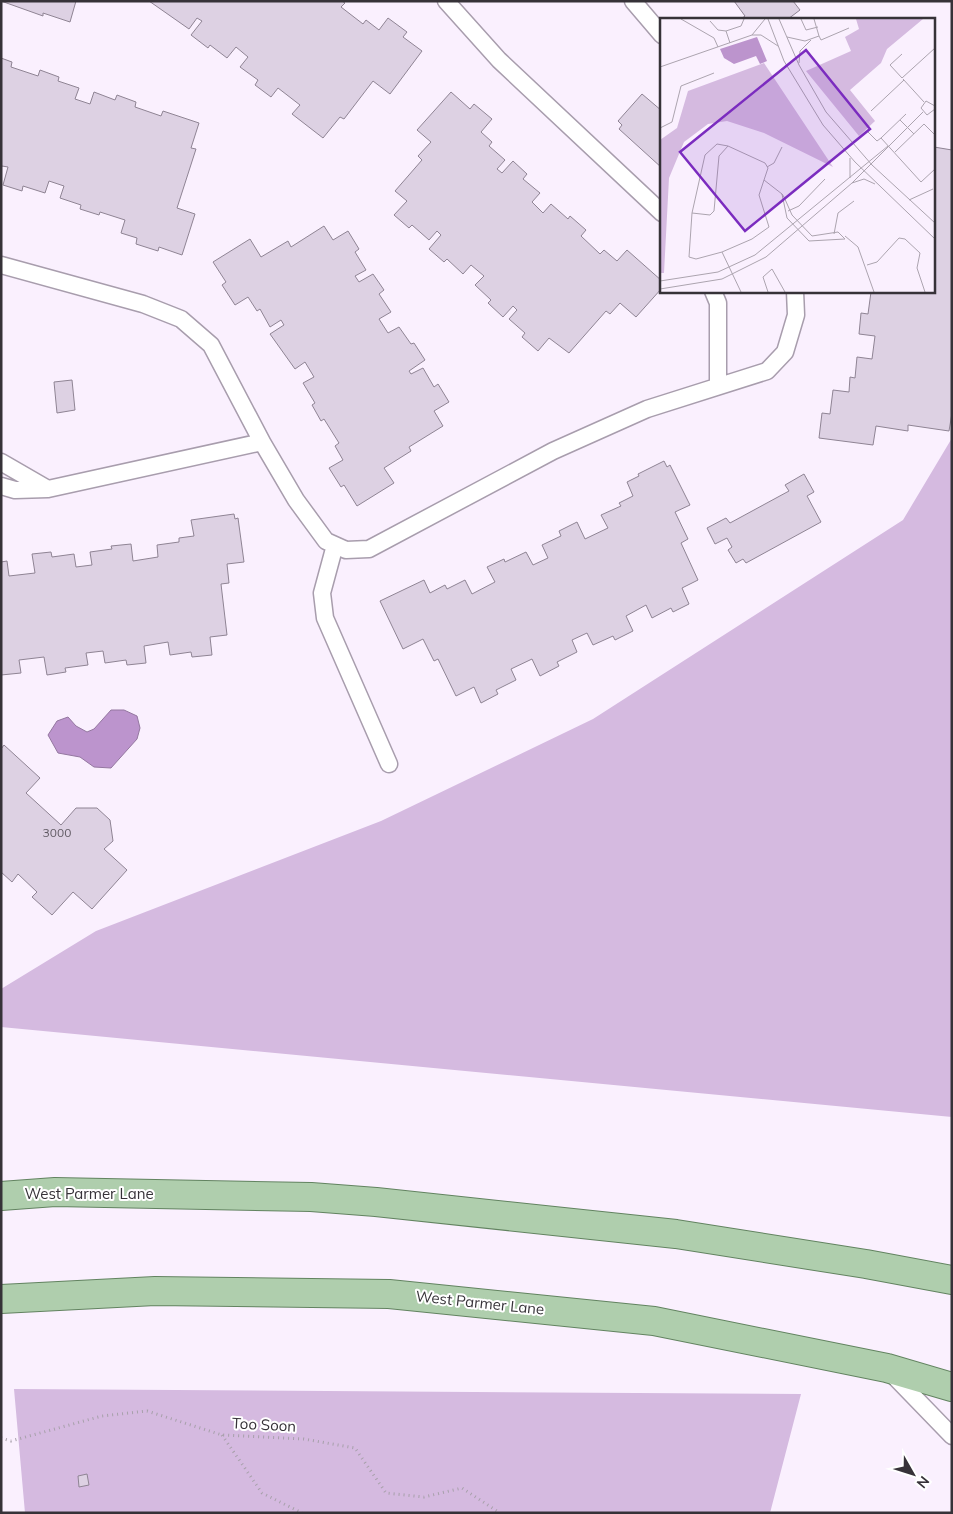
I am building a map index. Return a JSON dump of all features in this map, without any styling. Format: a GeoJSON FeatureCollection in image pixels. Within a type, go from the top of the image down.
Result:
{"type":"FeatureCollection","features":[{"type":"Feature","properties":{"kind":"main road","name":"West Parmer Lane"},"geometry":{"type":"LineString","coordinates":[[1,1196],[55,1192],[312,1197],[376,1202],[676,1234],[866,1264],[952,1280]]}},
{"type":"Feature","properties":{"kind":"main road","name":"West Parmer Lane"},"geometry":{"type":"LineString","coordinates":[[1,1299],[155,1291],[390,1294],[654,1321],[887,1368],[952,1387]]}},
{"type":"Feature","properties":{"kind":"lane"},"geometry":{"type":"LineString","coordinates":[[446,1],[499,60],[660,211]]}},
{"type":"Feature","properties":{"kind":"lane"},"geometry":{"type":"LineString","coordinates":[[633,1],[660,33]]}},
{"type":"Feature","properties":{"kind":"lane"},"geometry":{"type":"LineString","coordinates":[[1,265],[143,304],[181,320],[211,345],[262,442],[296,500],[326,541],[346,550],[369,549],[552,451],[647,409],[767,371],[785,352],[796,315],[795,292]]}},
{"type":"Feature","properties":{"kind":"lane"},"geometry":{"type":"LineString","coordinates":[[713,292],[718,303],[718,386]]}},
{"type":"Feature","properties":{"kind":"lane"},"geometry":{"type":"LineString","coordinates":[[1,486],[15,490],[48,489],[262,442]]}},
{"type":"Feature","properties":{"kind":"lane"},"geometry":{"type":"LineString","coordinates":[[1,462],[48,489]]}},
{"type":"Feature","properties":{"kind":"lane"},"geometry":{"type":"LineString","coordinates":[[335,545],[322,593],[324,618],[389,764]]}},
{"type":"Feature","properties":{"kind":"lane"},"geometry":{"type":"LineString","coordinates":[[887,1368],[952,1436]]}},
{"type":"Feature","properties":{"kind":"path","name":"Too Soon"},"geometry":{"type":"LineString","coordinates":[[1,1438],[11,1441],[102,1416],[147,1411],[222,1435],[304,1439],[355,1448],[386,1493],[424,1497],[462,1488],[500,1513]]}},
{"type":"Feature","properties":{"kind":"path"},"geometry":{"type":"LineString","coordinates":[[222,1435],[262,1493],[302,1513]]}},
{"type":"Feature","properties":{"kind":"shaded area"},"geometry":{"type":"Polygon","coordinates":[[[952,438],[952,1117],[1,1027],[1,989],[96,931],[381,821],[593,719],[903,520],[952,438]]]}},
{"type":"Feature","properties":{"kind":"shaded area"},"geometry":{"type":"Polygon","coordinates":[[[111,710],[124,710],[137,716],[140,728],[137,739],[111,768],[94,767],[80,757],[58,753],[48,735],[57,721],[68,717],[76,726],[87,732],[94,729],[111,710]]]}},
{"type":"Feature","properties":{"kind":"shaded area"},"geometry":{"type":"Polygon","coordinates":[[[14,1389],[801,1394],[770,1513],[25,1513],[14,1389]]]}},
{"type":"Feature","properties":{"kind":"building"},"geometry":{"type":"Polygon","coordinates":[[[1,1],[76,1],[70,22],[43,13],[43,16],[1,1]]]}},
{"type":"Feature","properties":{"kind":"building"},"geometry":{"type":"Polygon","coordinates":[[[149,1],[342,1],[345,3],[341,7],[363,24],[366,20],[379,30],[388,18],[407,32],[403,37],[422,51],[390,94],[373,81],[344,119],[340,117],[323,138],[292,114],[300,105],[278,88],[271,97],[255,85],[258,80],[240,67],[248,57],[236,47],[227,58],[210,45],[208,48],[191,35],[202,21],[197,18],[189,29],[149,1]]]}},
{"type":"Feature","properties":{"kind":"building"},"geometry":{"type":"Polygon","coordinates":[[[734,1],[793,1],[800,10],[789,18],[742,18],[745,16],[734,1]]]}},
{"type":"Feature","properties":{"kind":"building"},"geometry":{"type":"Polygon","coordinates":[[[1,58],[12,62],[11,67],[38,76],[40,70],[59,77],[58,81],[79,88],[75,99],[90,104],[94,92],[115,100],[117,95],[136,102],[135,107],[161,116],[163,111],[199,123],[191,148],[196,149],[177,208],[195,214],[182,255],[159,247],[158,251],[136,244],[137,238],[121,233],[125,220],[100,212],[99,215],[80,209],[81,205],[60,198],[64,186],[49,181],[45,193],[23,186],[22,191],[3,185],[8,167],[2,166],[1,169],[1,58]]]}},
{"type":"Feature","properties":{"kind":"building"},"geometry":{"type":"Polygon","coordinates":[[[451,92],[470,109],[474,104],[492,119],[481,132],[492,142],[489,146],[505,160],[497,169],[502,173],[513,161],[527,174],[523,179],[540,193],[532,202],[543,213],[551,204],[568,219],[570,216],[586,230],[581,236],[600,254],[604,250],[617,261],[627,250],[660,279],[660,290],[636,317],[620,303],[610,314],[606,311],[569,353],[549,338],[538,351],[522,337],[525,333],[509,319],[517,310],[513,306],[503,317],[488,303],[491,300],[475,285],[484,276],[471,265],[463,274],[447,259],[444,262],[429,249],[441,235],[437,231],[429,240],[412,225],[409,228],[394,215],[407,201],[395,191],[422,160],[418,156],[431,142],[417,130],[451,92]]]}},
{"type":"Feature","properties":{"kind":"building"},"geometry":{"type":"Polygon","coordinates":[[[642,94],[660,109],[660,166],[619,129],[622,125],[618,121],[642,94]]]}},
{"type":"Feature","properties":{"kind":"building"},"geometry":{"type":"Polygon","coordinates":[[[936,147],[952,150],[952,413],[949,431],[908,425],[908,431],[876,426],[873,445],[819,438],[822,413],[830,414],[833,390],[849,392],[850,377],[855,378],[857,357],[872,359],[875,336],[859,334],[861,313],[868,314],[871,292],[936,292],[936,147]]]}},
{"type":"Feature","properties":{"kind":"building"},"geometry":{"type":"Polygon","coordinates":[[[324,226],[333,240],[348,231],[359,249],[355,252],[366,270],[355,276],[359,282],[373,274],[384,290],[379,294],[391,312],[379,319],[388,333],[399,327],[411,344],[414,343],[425,360],[409,371],[411,374],[423,368],[434,387],[438,384],[449,402],[434,411],[443,426],[409,447],[411,451],[384,468],[394,483],[357,506],[344,485],[341,487],[329,468],[343,460],[335,446],[339,443],[324,419],[321,421],[312,405],[315,403],[303,383],[314,377],[305,362],[295,369],[270,334],[284,325],[281,320],[270,327],[260,309],[257,311],[248,297],[235,305],[222,285],[226,282],[213,262],[250,239],[261,257],[288,241],[291,247],[324,226]]]}},
{"type":"Feature","properties":{"kind":"building"},"geometry":{"type":"Polygon","coordinates":[[[72,380],[75,410],[57,413],[54,382],[72,380]]]}},
{"type":"Feature","properties":{"kind":"building"},"geometry":{"type":"Polygon","coordinates":[[[664,461],[667,467],[670,465],[690,505],[675,512],[688,539],[681,543],[698,580],[682,588],[689,604],[673,612],[671,608],[652,618],[646,605],[626,616],[633,631],[615,640],[613,636],[593,645],[587,633],[572,640],[577,652],[557,662],[559,666],[540,676],[532,659],[511,669],[516,680],[496,690],[498,694],[481,703],[474,687],[456,696],[438,659],[434,661],[423,639],[403,649],[380,601],[424,580],[430,593],[445,585],[447,589],[465,580],[472,594],[495,582],[487,567],[504,559],[505,562],[526,552],[533,565],[548,558],[542,545],[561,536],[559,531],[577,522],[585,539],[608,528],[601,515],[621,506],[619,503],[633,496],[627,482],[639,476],[638,474],[664,461]]]}},
{"type":"Feature","properties":{"kind":"building"},"geometry":{"type":"Polygon","coordinates":[[[804,474],[814,492],[807,496],[821,522],[746,563],[743,559],[736,563],[728,550],[732,547],[727,538],[715,544],[707,528],[726,518],[730,523],[789,491],[785,485],[804,474]]]}},
{"type":"Feature","properties":{"kind":"building"},"geometry":{"type":"Polygon","coordinates":[[[234,514],[235,519],[238,518],[244,562],[227,564],[229,583],[221,584],[227,635],[210,637],[212,655],[192,657],[191,652],[170,655],[168,642],[144,646],[146,663],[127,665],[126,660],[105,663],[103,651],[86,653],[88,665],[65,668],[66,672],[47,675],[44,657],[19,660],[21,673],[1,675],[1,562],[7,561],[9,576],[35,573],[32,554],[51,552],[52,557],[74,554],[76,567],[92,565],[90,552],[112,549],[111,546],[131,544],[133,561],[158,557],[157,545],[179,542],[179,538],[194,536],[191,520],[234,514]]]}},
{"type":"Feature","properties":{"kind":"building"},"geometry":{"type":"Polygon","coordinates":[[[4,745],[40,778],[26,793],[61,825],[76,808],[97,808],[110,820],[113,841],[104,849],[127,870],[92,909],[73,892],[52,915],[32,897],[37,892],[18,874],[12,882],[1,872],[1,749],[4,745]]]}},
{"type":"Feature","properties":{"kind":"building"},"geometry":{"type":"Polygon","coordinates":[[[87,1474],[89,1485],[79,1487],[78,1476],[87,1474]]]}}]}
